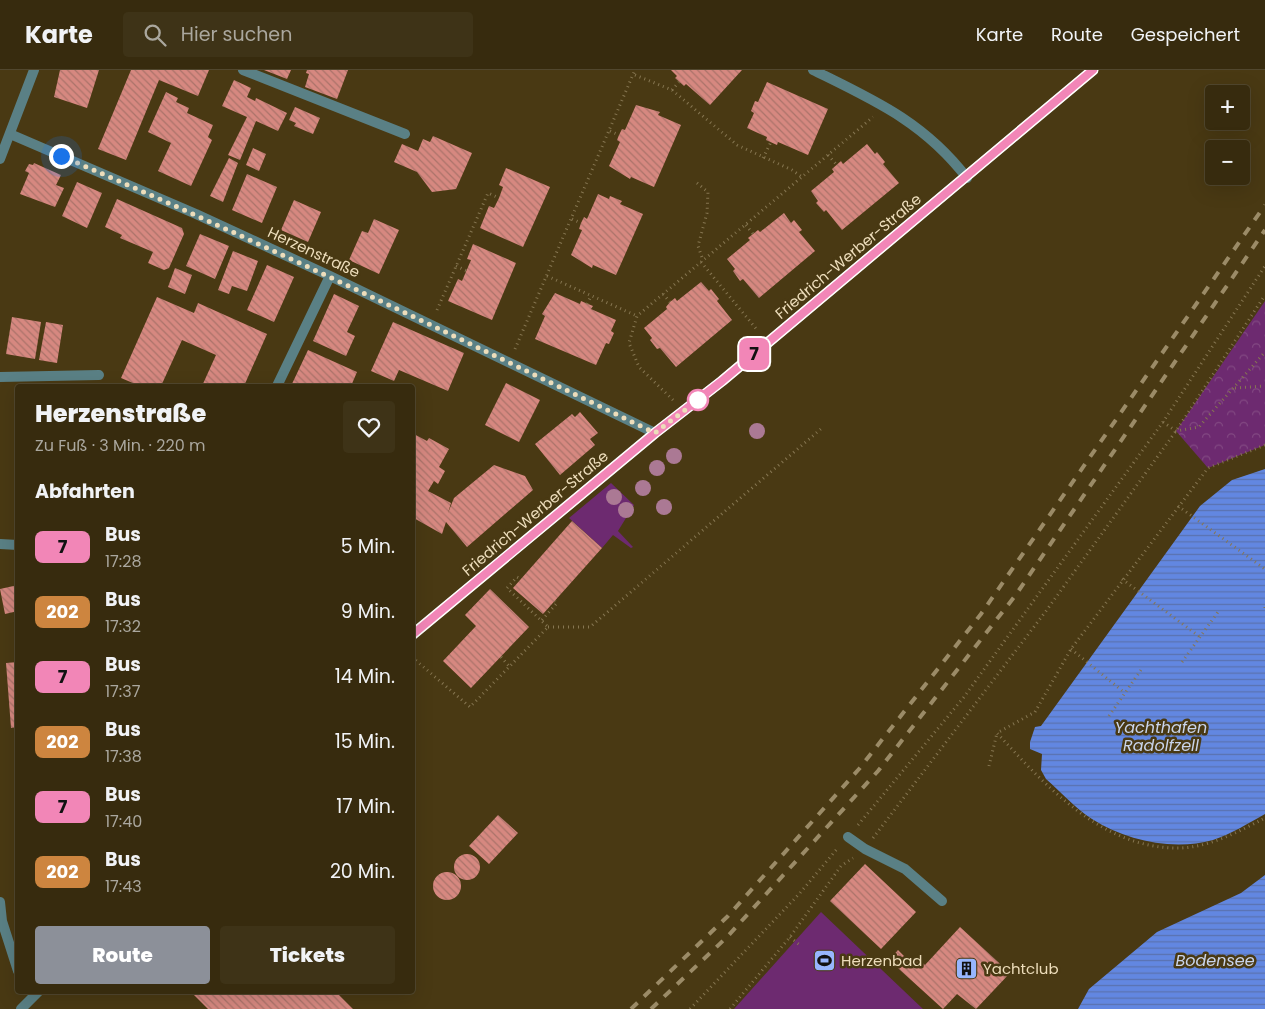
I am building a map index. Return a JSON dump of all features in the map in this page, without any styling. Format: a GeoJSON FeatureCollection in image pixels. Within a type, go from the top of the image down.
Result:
{"type":"FeatureCollection","features":[{"type":"Feature","properties":{"kind":"street"},"geometry":{"type":"LineString","coordinates":[[0,159],[34,70]]}},
{"type":"Feature","properties":{"kind":"street"},"geometry":{"type":"LineString","coordinates":[[243,70],[405,134]]}},
{"type":"Feature","properties":{"kind":"street"},"geometry":{"type":"LineString","coordinates":[[813,70],[885,107],[924,131],[952,159],[966,178]]}},
{"type":"Feature","properties":{"kind":"street","name":"Friedrich-Werber-Straße"},"geometry":{"type":"LineString","coordinates":[[415,633],[655,433],[768,343],[1093,70]]}},
{"type":"Feature","properties":{"kind":"street","name":"Herzenstraße"},"geometry":{"type":"LineString","coordinates":[[10,134],[196,214],[330,276],[655,433]]}},
{"type":"Feature","properties":{"kind":"street"},"geometry":{"type":"LineString","coordinates":[[278,384],[330,276]]}},
{"type":"Feature","properties":{"kind":"street"},"geometry":{"type":"LineString","coordinates":[[0,377],[99,375]]}},
{"type":"Feature","properties":{"kind":"street"},"geometry":{"type":"LineString","coordinates":[[0,544],[15,545]]}},
{"type":"Feature","properties":{"kind":"street"},"geometry":{"type":"LineString","coordinates":[[848,837],[865,849],[906,869],[942,901]]}},
{"type":"Feature","properties":{"kind":"street"},"geometry":{"type":"LineString","coordinates":[[0,902],[2,921],[15,962]]}},
{"type":"Feature","properties":{"kind":"street"},"geometry":{"type":"LineString","coordinates":[[24,1006],[36,994]]}},
{"type":"Feature","properties":{"kind":"path"},"geometry":{"type":"LineString","coordinates":[[509,362],[636,70]]}},
{"type":"Feature","properties":{"kind":"path"},"geometry":{"type":"LineString","coordinates":[[635,75],[672,90],[737,145],[792,170],[802,177]]}},
{"type":"Feature","properties":{"kind":"path"},"geometry":{"type":"LineString","coordinates":[[672,90],[679,82]]}},
{"type":"Feature","properties":{"kind":"path"},"geometry":{"type":"LineString","coordinates":[[684,411],[639,367],[629,343],[637,316],[885,107]]}},
{"type":"Feature","properties":{"kind":"path"},"geometry":{"type":"LineString","coordinates":[[610,131],[619,135]]}},
{"type":"Feature","properties":{"kind":"path"},"geometry":{"type":"LineString","coordinates":[[764,158],[771,142]]}},
{"type":"Feature","properties":{"kind":"path"},"geometry":{"type":"LineString","coordinates":[[828,155],[836,165]]}},
{"type":"Feature","properties":{"kind":"path"},"geometry":{"type":"LineString","coordinates":[[697,183],[708,192],[707,213],[698,246],[702,261],[768,343]]}},
{"type":"Feature","properties":{"kind":"path"},"geometry":{"type":"LineString","coordinates":[[431,324],[488,193],[498,198]]}},
{"type":"Feature","properties":{"kind":"path"},"geometry":{"type":"LineString","coordinates":[[572,219],[581,223]]}},
{"type":"Feature","properties":{"kind":"path"},"geometry":{"type":"LineString","coordinates":[[746,225],[753,234]]}},
{"type":"Feature","properties":{"kind":"path"},"geometry":{"type":"LineString","coordinates":[[456,266],[467,271]]}},
{"type":"Feature","properties":{"kind":"path"},"geometry":{"type":"LineString","coordinates":[[690,1009],[800,894],[964,697],[1163,422],[1265,266]]}},
{"type":"Feature","properties":{"kind":"path"},"geometry":{"type":"LineString","coordinates":[[546,276],[637,316]]}},
{"type":"Feature","properties":{"kind":"path"},"geometry":{"type":"LineString","coordinates":[[663,294],[670,302]]}},
{"type":"Feature","properties":{"kind":"path"},"geometry":{"type":"LineString","coordinates":[[730,1009],[790,937],[842,866],[865,849],[1035,627],[1176,431],[1265,295]]}},
{"type":"Feature","properties":{"kind":"path"},"geometry":{"type":"LineString","coordinates":[[587,304],[591,296]]}},
{"type":"Feature","properties":{"kind":"path"},"geometry":{"type":"LineString","coordinates":[[1163,422],[1176,431],[1199,426],[1265,352]]}},
{"type":"Feature","properties":{"kind":"path"},"geometry":{"type":"LineString","coordinates":[[1234,388],[1265,386]]}},
{"type":"Feature","properties":{"kind":"path"},"geometry":{"type":"LineString","coordinates":[[415,660],[470,707],[548,627],[590,627],[822,428]]}},
{"type":"Feature","properties":{"kind":"path"},"geometry":{"type":"LineString","coordinates":[[989,766],[997,733],[1035,712],[1071,649],[1122,579],[1208,468],[1265,446]]}},
{"type":"Feature","properties":{"kind":"path"},"geometry":{"type":"LineString","coordinates":[[1178,506],[1265,569]]}},
{"type":"Feature","properties":{"kind":"path"},"geometry":{"type":"LineString","coordinates":[[521,579],[517,577],[507,588],[548,627]]}},
{"type":"Feature","properties":{"kind":"path"},"geometry":{"type":"LineString","coordinates":[[1122,579],[1200,637]]}},
{"type":"Feature","properties":{"kind":"path"},"geometry":{"type":"LineString","coordinates":[[542,620],[558,603],[555,601]]}},
{"type":"Feature","properties":{"kind":"path"},"geometry":{"type":"LineString","coordinates":[[1182,662],[1218,612]]}},
{"type":"Feature","properties":{"kind":"path"},"geometry":{"type":"LineString","coordinates":[[1071,649],[1125,693]]}},
{"type":"Feature","properties":{"kind":"path"},"geometry":{"type":"LineString","coordinates":[[501,657],[509,666]]}},
{"type":"Feature","properties":{"kind":"path"},"geometry":{"type":"LineString","coordinates":[[1109,716],[1143,667]]}},
{"type":"Feature","properties":{"kind":"path"},"geometry":{"type":"LineString","coordinates":[[997,733],[1040,780],[1083,815],[1139,843],[1176,848],[1216,841],[1265,818]]}},
{"type":"Feature","properties":{"kind":"path"},"geometry":{"type":"LineString","coordinates":[[790,937],[801,946]]}},
{"type":"Feature","properties":{"kind":"green space"},"geometry":{"type":"Polygon","coordinates":[[[1265,301],[1265,445],[1208,468],[1176,431],[1265,301]]]}},
{"type":"Feature","properties":{"kind":"green space"},"geometry":{"type":"Polygon","coordinates":[[[611,483],[634,505],[618,531],[633,547],[631,548],[613,535],[602,548],[569,518],[611,483]]]}},
{"type":"Feature","properties":{"kind":"green space","name":"Herzenbad"},"geometry":{"type":"Polygon","coordinates":[[[821,912],[923,1009],[734,1009],[821,912]]]}},
{"type":"Feature","properties":{"kind":"water","name":"Yachthafen Radolfzell"},"geometry":{"type":"Polygon","coordinates":[[[1265,469],[1265,814],[1226,835],[1198,843],[1166,844],[1151,842],[1120,833],[1086,815],[1046,779],[1041,770],[1042,754],[1030,749],[1030,742],[1035,727],[1041,726],[1200,506],[1232,480],[1265,469]]]}},
{"type":"Feature","properties":{"kind":"water","name":"Bodensee"},"geometry":{"type":"Polygon","coordinates":[[[1265,875],[1265,1009],[1078,1009],[1089,989],[1157,932],[1241,893],[1265,875]]]}},
{"type":"Feature","properties":{"kind":"building"},"geometry":{"type":"Polygon","coordinates":[[[60,70],[99,70],[87,108],[54,97],[60,70]]]}},
{"type":"Feature","properties":{"kind":"building"},"geometry":{"type":"Polygon","coordinates":[[[131,70],[209,70],[198,96],[159,80],[126,160],[98,149],[131,70]]]}},
{"type":"Feature","properties":{"kind":"building"},"geometry":{"type":"Polygon","coordinates":[[[264,70],[291,70],[287,79],[264,70]]]}},
{"type":"Feature","properties":{"kind":"building"},"geometry":{"type":"Polygon","coordinates":[[[307,70],[348,70],[337,99],[305,87],[309,74],[306,73],[307,70]]]}},
{"type":"Feature","properties":{"kind":"building"},"geometry":{"type":"Polygon","coordinates":[[[671,70],[742,70],[710,105],[686,84],[684,86],[675,78],[677,76],[671,70]]]}},
{"type":"Feature","properties":{"kind":"building"},"geometry":{"type":"Polygon","coordinates":[[[234,80],[251,88],[247,97],[255,101],[256,98],[287,113],[278,131],[256,121],[240,160],[228,155],[247,117],[222,106],[234,80]]]}},
{"type":"Feature","properties":{"kind":"building"},"geometry":{"type":"Polygon","coordinates":[[[767,82],[828,109],[808,155],[778,142],[777,145],[766,140],[767,137],[747,128],[754,113],[751,111],[755,101],[758,102],[767,82]]]}},
{"type":"Feature","properties":{"kind":"building"},"geometry":{"type":"Polygon","coordinates":[[[166,92],[178,98],[176,102],[189,108],[187,113],[213,125],[208,137],[212,140],[191,186],[158,171],[171,143],[148,132],[166,92]]]}},
{"type":"Feature","properties":{"kind":"building"},"geometry":{"type":"Polygon","coordinates":[[[636,105],[660,112],[658,115],[681,125],[654,187],[631,177],[630,179],[609,166],[620,142],[617,140],[619,135],[622,129],[625,130],[636,105]]]}},
{"type":"Feature","properties":{"kind":"building"},"geometry":{"type":"Polygon","coordinates":[[[295,107],[320,118],[313,134],[294,126],[296,123],[289,120],[295,107]]]}},
{"type":"Feature","properties":{"kind":"building"},"geometry":{"type":"Polygon","coordinates":[[[433,136],[472,153],[456,189],[432,192],[417,172],[394,162],[402,144],[418,151],[423,139],[430,142],[433,136]]]}},
{"type":"Feature","properties":{"kind":"building"},"geometry":{"type":"Polygon","coordinates":[[[867,144],[875,154],[877,152],[885,162],[883,164],[899,183],[842,230],[826,210],[824,212],[816,203],[818,201],[811,191],[834,172],[832,169],[841,161],[843,164],[867,144]]]}},
{"type":"Feature","properties":{"kind":"building"},"geometry":{"type":"Polygon","coordinates":[[[253,148],[266,154],[259,171],[246,165],[253,148]]]}},
{"type":"Feature","properties":{"kind":"building"},"geometry":{"type":"Polygon","coordinates":[[[229,158],[238,163],[223,202],[210,196],[229,158]]]}},
{"type":"Feature","properties":{"kind":"building"},"geometry":{"type":"Polygon","coordinates":[[[34,163],[61,175],[56,185],[64,188],[55,207],[20,194],[29,173],[25,171],[29,164],[33,165],[34,163]]]}},
{"type":"Feature","properties":{"kind":"building"},"geometry":{"type":"Polygon","coordinates":[[[506,168],[550,187],[523,247],[480,228],[489,206],[494,208],[499,198],[503,187],[499,185],[506,168]]]}},
{"type":"Feature","properties":{"kind":"building"},"geometry":{"type":"Polygon","coordinates":[[[247,174],[277,187],[262,223],[232,210],[247,174]]]}},
{"type":"Feature","properties":{"kind":"building"},"geometry":{"type":"Polygon","coordinates":[[[77,182],[102,193],[87,228],[62,216],[77,182]]]}},
{"type":"Feature","properties":{"kind":"building"},"geometry":{"type":"Polygon","coordinates":[[[598,194],[609,199],[610,196],[622,201],[620,204],[643,214],[616,275],[593,265],[592,268],[571,255],[582,230],[579,229],[581,223],[584,217],[587,219],[598,194]]]}},
{"type":"Feature","properties":{"kind":"building"},"geometry":{"type":"Polygon","coordinates":[[[117,199],[182,228],[184,234],[169,268],[164,270],[148,263],[153,252],[120,238],[122,235],[105,227],[117,199]]]}},
{"type":"Feature","properties":{"kind":"building"},"geometry":{"type":"Polygon","coordinates":[[[294,200],[321,212],[308,242],[281,230],[294,200]]]}},
{"type":"Feature","properties":{"kind":"building"},"geometry":{"type":"Polygon","coordinates":[[[784,213],[791,223],[794,220],[802,230],[799,232],[815,251],[759,298],[743,279],[740,281],[733,271],[735,269],[727,259],[750,240],[748,238],[758,230],[760,232],[784,213]]]}},
{"type":"Feature","properties":{"kind":"building"},"geometry":{"type":"Polygon","coordinates":[[[374,219],[399,230],[379,274],[349,260],[362,231],[368,233],[374,219]]]}},
{"type":"Feature","properties":{"kind":"building"},"geometry":{"type":"Polygon","coordinates":[[[200,234],[229,246],[215,279],[186,266],[200,234]]]}},
{"type":"Feature","properties":{"kind":"building"},"geometry":{"type":"Polygon","coordinates":[[[473,244],[516,263],[492,320],[448,301],[458,279],[462,281],[471,260],[467,259],[473,244]]]}},
{"type":"Feature","properties":{"kind":"building"},"geometry":{"type":"Polygon","coordinates":[[[233,251],[258,261],[247,291],[232,286],[229,294],[218,290],[233,251]]]}},
{"type":"Feature","properties":{"kind":"building"},"geometry":{"type":"Polygon","coordinates":[[[267,265],[294,277],[274,322],[247,310],[267,265]]]}},
{"type":"Feature","properties":{"kind":"building"},"geometry":{"type":"Polygon","coordinates":[[[175,268],[192,275],[185,294],[168,287],[175,268]]]}},
{"type":"Feature","properties":{"kind":"building"},"geometry":{"type":"Polygon","coordinates":[[[701,282],[709,291],[711,289],[719,299],[717,301],[732,320],[676,367],[660,348],[657,349],[650,340],[652,338],[644,328],[667,309],[666,307],[670,302],[675,298],[677,301],[701,282]]]}},
{"type":"Feature","properties":{"kind":"building"},"geometry":{"type":"Polygon","coordinates":[[[555,293],[580,304],[581,301],[593,306],[591,309],[616,320],[611,331],[614,333],[609,344],[606,343],[596,365],[535,339],[545,316],[542,314],[555,293]]]}},
{"type":"Feature","properties":{"kind":"building"},"geometry":{"type":"Polygon","coordinates":[[[334,294],[359,306],[347,332],[355,336],[346,356],[313,341],[334,294]]]}},
{"type":"Feature","properties":{"kind":"building"},"geometry":{"type":"Polygon","coordinates":[[[157,297],[194,313],[198,303],[267,334],[245,384],[203,384],[216,355],[182,340],[162,384],[135,384],[121,378],[157,297]]]}},
{"type":"Feature","properties":{"kind":"building"},"geometry":{"type":"Polygon","coordinates":[[[12,317],[41,322],[35,359],[6,354],[12,317]]]}},
{"type":"Feature","properties":{"kind":"building"},"geometry":{"type":"Polygon","coordinates":[[[46,322],[63,325],[57,363],[39,360],[46,322]]]}},
{"type":"Feature","properties":{"kind":"building"},"geometry":{"type":"Polygon","coordinates":[[[393,322],[464,353],[448,391],[399,370],[394,381],[371,371],[393,322]]]}},
{"type":"Feature","properties":{"kind":"building"},"geometry":{"type":"Polygon","coordinates":[[[308,350],[357,372],[352,384],[292,384],[308,350]]]}},
{"type":"Feature","properties":{"kind":"building"},"geometry":{"type":"Polygon","coordinates":[[[506,383],[540,400],[519,442],[485,425],[506,383]]]}},
{"type":"Feature","properties":{"kind":"building"},"geometry":{"type":"Polygon","coordinates":[[[580,412],[598,433],[590,439],[595,445],[560,475],[535,444],[572,414],[575,417],[580,412]]]}},
{"type":"Feature","properties":{"kind":"building"},"geometry":{"type":"Polygon","coordinates":[[[415,435],[427,441],[429,438],[449,449],[439,467],[445,471],[438,484],[434,481],[428,491],[451,503],[448,513],[454,498],[494,465],[525,476],[533,490],[467,547],[446,522],[442,534],[415,519],[415,435]]]}},
{"type":"Feature","properties":{"kind":"building"},"geometry":{"type":"Polygon","coordinates":[[[572,521],[602,548],[543,614],[513,588],[572,521]]]}},
{"type":"Feature","properties":{"kind":"building"},"geometry":{"type":"Polygon","coordinates":[[[15,586],[15,612],[5,614],[0,589],[15,586]]]}},
{"type":"Feature","properties":{"kind":"building"},"geometry":{"type":"Polygon","coordinates":[[[490,589],[529,627],[471,688],[443,661],[476,626],[465,615],[490,589]]]}},
{"type":"Feature","properties":{"kind":"building"},"geometry":{"type":"Polygon","coordinates":[[[15,662],[15,727],[11,728],[6,663],[15,662]]]}},
{"type":"Feature","properties":{"kind":"building"},"geometry":{"type":"Polygon","coordinates":[[[14,773],[15,773],[15,800],[14,773]]]}},
{"type":"Feature","properties":{"kind":"building"},"geometry":{"type":"Polygon","coordinates":[[[498,815],[518,833],[489,864],[469,846],[498,815]]]}},
{"type":"Feature","properties":{"kind":"building"},"geometry":{"type":"Polygon","coordinates":[[[467,854],[476,858],[480,867],[476,876],[467,880],[458,876],[454,867],[458,858],[467,854]]]}},
{"type":"Feature","properties":{"kind":"building"},"geometry":{"type":"Polygon","coordinates":[[[865,864],[916,912],[881,949],[830,901],[865,864]]]}},
{"type":"Feature","properties":{"kind":"building"},"geometry":{"type":"Polygon","coordinates":[[[447,872],[457,876],[461,886],[457,896],[447,900],[437,896],[433,886],[437,876],[447,872]]]}},
{"type":"Feature","properties":{"kind":"building","name":"Yachtclub"},"geometry":{"type":"Polygon","coordinates":[[[960,927],[1010,973],[976,1009],[957,994],[943,1009],[889,960],[898,950],[911,963],[917,957],[925,965],[960,927]]]}},
{"type":"Feature","properties":{"kind":"building"},"geometry":{"type":"Polygon","coordinates":[[[193,994],[338,994],[353,1009],[208,1009],[193,994]]]}},
{"type":"Feature","properties":{"kind":"railway"},"geometry":{"type":"LineString","coordinates":[[631,1009],[728,916],[859,769],[981,614],[1265,205]]}},
{"type":"Feature","properties":{"kind":"railway"},"geometry":{"type":"LineString","coordinates":[[651,1009],[727,937],[878,771],[1015,596],[1265,230]]}},
{"type":"Feature","properties":{"kind":"bus line","name":"7"},"geometry":{"type":"LineString","coordinates":[[415,633],[655,433],[722,381],[981,166],[1093,70]]}},
{"type":"Feature","properties":{"kind":"place","name":"Herzenbad"},"geometry":{"type":"Point","coordinates":[825,960]}},
{"type":"Feature","properties":{"kind":"place","name":"Yachtclub"},"geometry":{"type":"Point","coordinates":[967,968]}},
{"type":"Feature","properties":{"kind":"route"},"geometry":{"type":"LineString","coordinates":[[61,156],[196,214],[330,276],[655,433],[698,400]]}}]}
